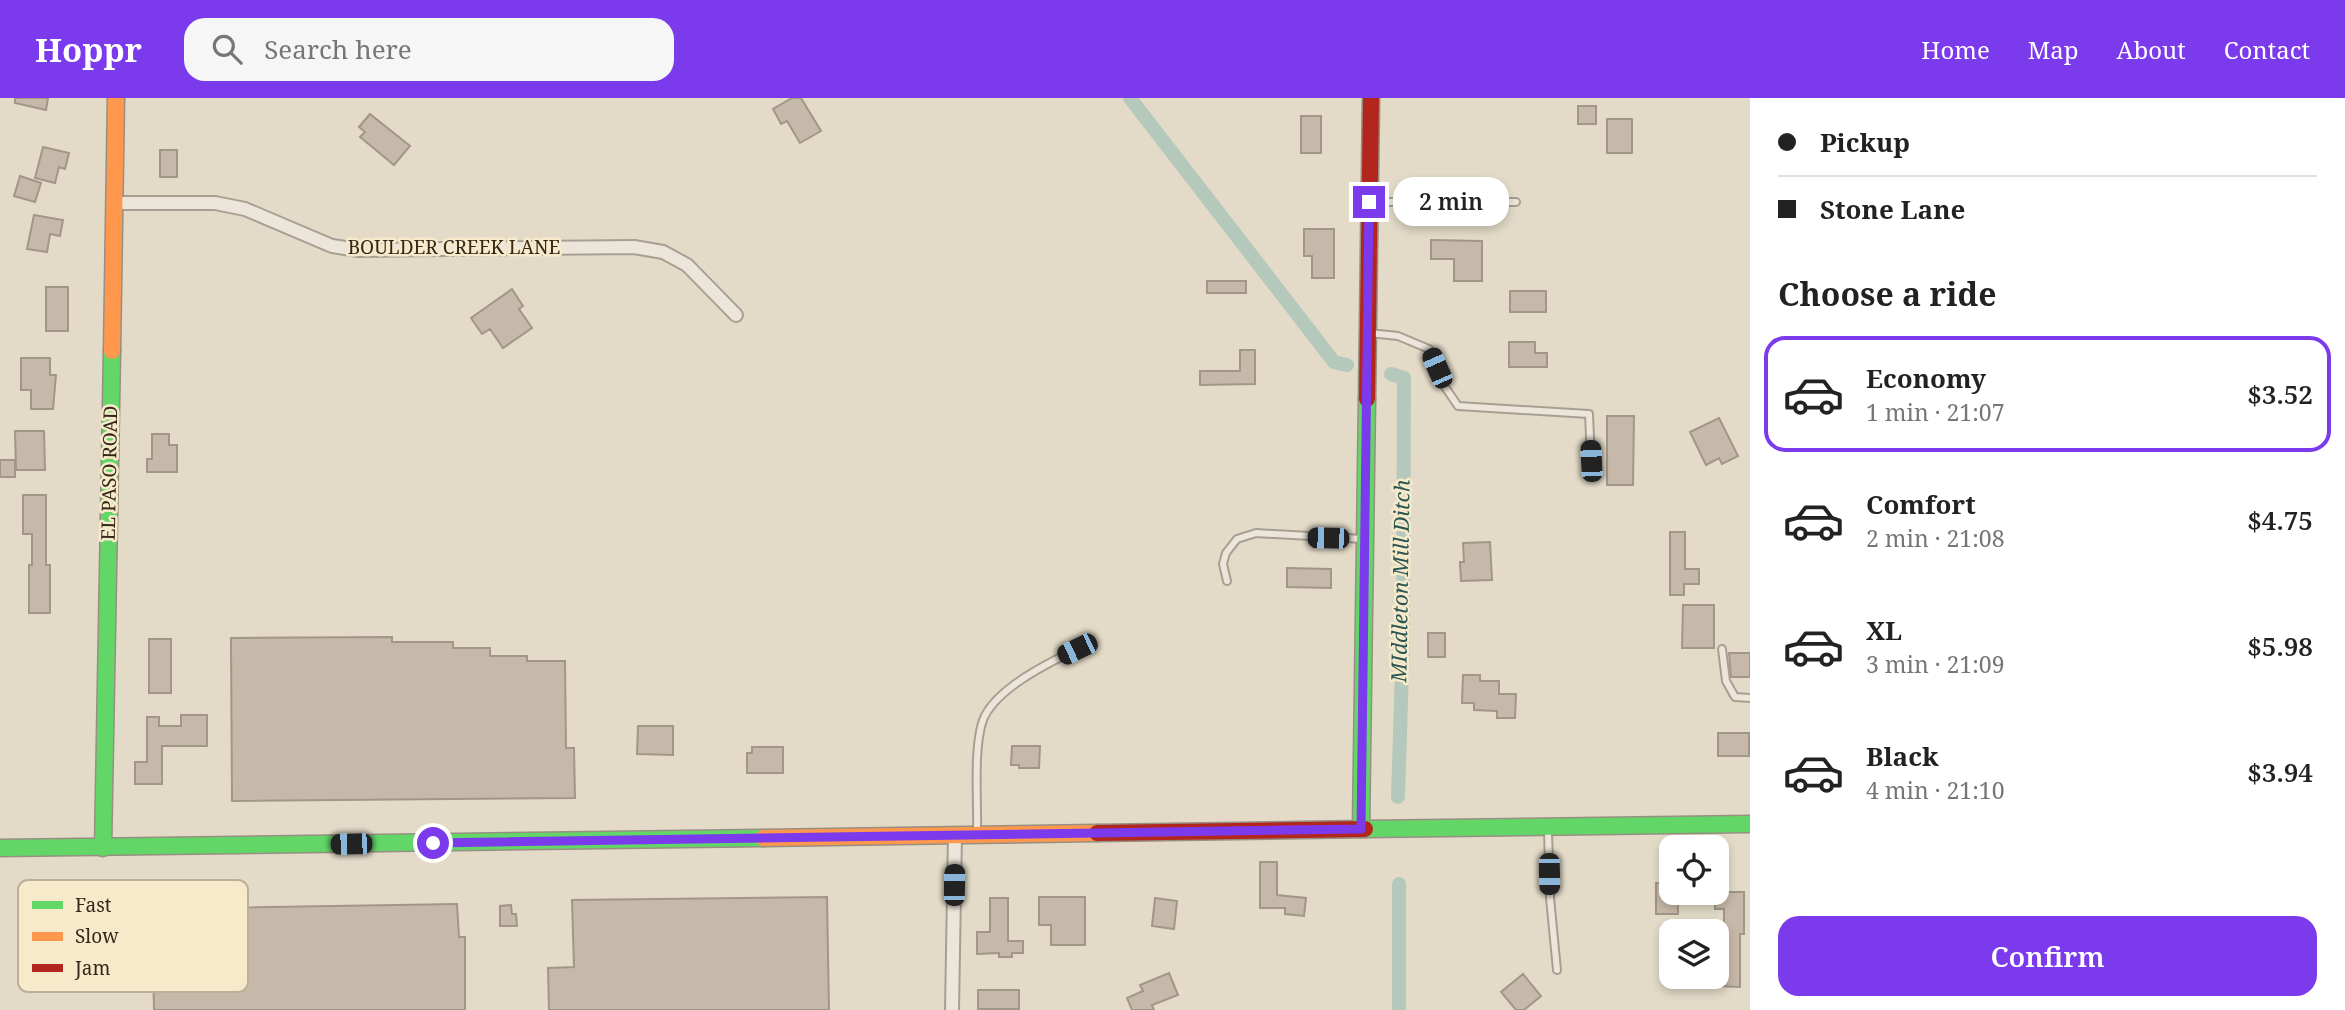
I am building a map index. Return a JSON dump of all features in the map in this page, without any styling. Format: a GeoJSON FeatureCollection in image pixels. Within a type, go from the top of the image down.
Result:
{"type":"FeatureCollection","features":[{"type":"Feature","properties":{"kind":"main road","name":"EL PASO ROAD"},"geometry":{"type":"LineString","coordinates":[[103,848],[116,98]]}},
{"type":"Feature","properties":{"kind":"main road"},"geometry":{"type":"LineString","coordinates":[[1361,829],[1371,98]]}},
{"type":"Feature","properties":{"kind":"main road"},"geometry":{"type":"LineString","coordinates":[[0,848],[1750,824]]}},
{"type":"Feature","properties":{"kind":"street","name":"BOULDER CREEK LANE"},"geometry":{"type":"LineString","coordinates":[[114,203],[215,203],[245,209],[332,246],[358,250],[634,247],[663,252],[687,265],[736,315]]}},
{"type":"Feature","properties":{"kind":"street"},"geometry":{"type":"LineString","coordinates":[[952,1010],[955,835]]}},
{"type":"Feature","properties":{"kind":"lane"},"geometry":{"type":"LineString","coordinates":[[1369,202],[1516,202]]}},
{"type":"Feature","properties":{"kind":"lane"},"geometry":{"type":"LineString","coordinates":[[1367,333],[1398,336],[1429,349],[1445,387],[1458,406],[1589,414],[1591,461]]}},
{"type":"Feature","properties":{"kind":"lane"},"geometry":{"type":"LineString","coordinates":[[1227,581],[1223,564],[1226,553],[1237,539],[1256,533],[1365,539]]}},
{"type":"Feature","properties":{"kind":"lane"},"geometry":{"type":"LineString","coordinates":[[977,835],[980,738],[983,720],[990,706],[1024,679],[1077,649]]}},
{"type":"Feature","properties":{"kind":"lane"},"geometry":{"type":"LineString","coordinates":[[1722,649],[1726,681],[1735,697],[1750,698]]}},
{"type":"Feature","properties":{"kind":"lane"},"geometry":{"type":"LineString","coordinates":[[1548,826],[1550,898],[1557,970]]}},
{"type":"Feature","properties":{"kind":"building"},"geometry":{"type":"Polygon","coordinates":[[[15,98],[48,98],[46,110],[15,103],[15,98]]]}},
{"type":"Feature","properties":{"kind":"building"},"geometry":{"type":"Polygon","coordinates":[[[792,98],[801,98],[821,131],[800,143],[787,121],[781,124],[773,109],[792,98]]]}},
{"type":"Feature","properties":{"kind":"building"},"geometry":{"type":"Polygon","coordinates":[[[1578,106],[1596,106],[1596,124],[1578,124],[1578,106]]]}},
{"type":"Feature","properties":{"kind":"building"},"geometry":{"type":"Polygon","coordinates":[[[370,114],[410,146],[394,165],[360,137],[365,132],[359,127],[370,114]]]}},
{"type":"Feature","properties":{"kind":"building"},"geometry":{"type":"Polygon","coordinates":[[[1301,116],[1321,116],[1321,153],[1301,153],[1301,116]]]}},
{"type":"Feature","properties":{"kind":"building"},"geometry":{"type":"Polygon","coordinates":[[[1607,119],[1632,119],[1632,153],[1607,153],[1607,119]]]}},
{"type":"Feature","properties":{"kind":"building"},"geometry":{"type":"Polygon","coordinates":[[[43,147],[69,153],[65,169],[59,167],[55,183],[35,178],[43,147]]]}},
{"type":"Feature","properties":{"kind":"building"},"geometry":{"type":"Polygon","coordinates":[[[160,150],[177,150],[177,177],[160,177],[160,150]]]}},
{"type":"Feature","properties":{"kind":"building"},"geometry":{"type":"Polygon","coordinates":[[[20,176],[41,183],[35,202],[14,196],[20,176]]]}},
{"type":"Feature","properties":{"kind":"building"},"geometry":{"type":"Polygon","coordinates":[[[34,215],[63,220],[60,236],[50,234],[47,252],[27,249],[34,215]]]}},
{"type":"Feature","properties":{"kind":"building"},"geometry":{"type":"Polygon","coordinates":[[[1304,229],[1334,229],[1334,278],[1312,278],[1312,256],[1304,256],[1304,229]]]}},
{"type":"Feature","properties":{"kind":"building"},"geometry":{"type":"Polygon","coordinates":[[[1431,240],[1482,241],[1482,281],[1454,281],[1454,259],[1431,259],[1431,240]]]}},
{"type":"Feature","properties":{"kind":"building"},"geometry":{"type":"Polygon","coordinates":[[[1207,281],[1246,281],[1246,293],[1207,293],[1207,281]]]}},
{"type":"Feature","properties":{"kind":"building"},"geometry":{"type":"Polygon","coordinates":[[[46,287],[68,287],[68,331],[46,331],[46,287]]]}},
{"type":"Feature","properties":{"kind":"building"},"geometry":{"type":"Polygon","coordinates":[[[512,289],[523,306],[519,309],[532,328],[503,348],[490,329],[482,334],[471,318],[512,289]]]}},
{"type":"Feature","properties":{"kind":"building"},"geometry":{"type":"Polygon","coordinates":[[[1510,291],[1546,291],[1546,312],[1510,312],[1510,291]]]}},
{"type":"Feature","properties":{"kind":"building"},"geometry":{"type":"Polygon","coordinates":[[[1509,342],[1535,342],[1535,353],[1547,353],[1547,367],[1509,367],[1509,342]]]}},
{"type":"Feature","properties":{"kind":"building"},"geometry":{"type":"Polygon","coordinates":[[[1240,350],[1255,350],[1255,384],[1200,385],[1200,371],[1240,371],[1240,350]]]}},
{"type":"Feature","properties":{"kind":"building"},"geometry":{"type":"Polygon","coordinates":[[[21,358],[50,358],[50,375],[56,375],[53,409],[31,409],[31,390],[21,390],[21,358]]]}},
{"type":"Feature","properties":{"kind":"building"},"geometry":{"type":"Polygon","coordinates":[[[1607,416],[1634,416],[1633,485],[1607,485],[1607,416]]]}},
{"type":"Feature","properties":{"kind":"building"},"geometry":{"type":"Polygon","coordinates":[[[1719,418],[1738,456],[1722,464],[1719,458],[1706,465],[1690,432],[1719,418]]]}},
{"type":"Feature","properties":{"kind":"building"},"geometry":{"type":"Polygon","coordinates":[[[15,431],[44,431],[45,470],[16,470],[15,431]]]}},
{"type":"Feature","properties":{"kind":"building"},"geometry":{"type":"Polygon","coordinates":[[[152,434],[169,434],[169,445],[177,445],[177,472],[147,472],[147,459],[152,459],[152,434]]]}},
{"type":"Feature","properties":{"kind":"building"},"geometry":{"type":"Polygon","coordinates":[[[0,460],[15,460],[15,477],[0,477],[0,460]]]}},
{"type":"Feature","properties":{"kind":"building"},"geometry":{"type":"Polygon","coordinates":[[[23,495],[46,495],[46,565],[50,565],[50,613],[29,613],[32,534],[23,534],[23,495]]]}},
{"type":"Feature","properties":{"kind":"building"},"geometry":{"type":"Polygon","coordinates":[[[1670,532],[1685,532],[1685,569],[1699,569],[1699,584],[1684,584],[1684,595],[1670,595],[1670,532]]]}},
{"type":"Feature","properties":{"kind":"building"},"geometry":{"type":"Polygon","coordinates":[[[1490,542],[1492,580],[1461,581],[1463,543],[1490,542]]]}},
{"type":"Feature","properties":{"kind":"building"},"geometry":{"type":"Polygon","coordinates":[[[1287,568],[1331,569],[1331,588],[1287,587],[1287,568]]]}},
{"type":"Feature","properties":{"kind":"building"},"geometry":{"type":"Polygon","coordinates":[[[1683,605],[1714,605],[1714,648],[1682,648],[1683,605]]]}},
{"type":"Feature","properties":{"kind":"building"},"geometry":{"type":"Polygon","coordinates":[[[1428,633],[1445,633],[1445,657],[1428,657],[1428,633]]]}},
{"type":"Feature","properties":{"kind":"building"},"geometry":{"type":"Polygon","coordinates":[[[392,637],[392,642],[453,642],[453,648],[490,648],[490,656],[527,656],[527,661],[565,661],[566,748],[574,748],[575,798],[232,801],[231,638],[392,637]]]}},
{"type":"Feature","properties":{"kind":"building"},"geometry":{"type":"Polygon","coordinates":[[[149,639],[171,639],[171,693],[149,693],[149,639]]]}},
{"type":"Feature","properties":{"kind":"building"},"geometry":{"type":"Polygon","coordinates":[[[1729,653],[1750,653],[1750,677],[1731,677],[1729,653]]]}},
{"type":"Feature","properties":{"kind":"building"},"geometry":{"type":"Polygon","coordinates":[[[1463,675],[1480,675],[1480,681],[1499,681],[1499,694],[1516,694],[1515,718],[1497,718],[1497,711],[1474,710],[1474,703],[1462,703],[1463,675]]]}},
{"type":"Feature","properties":{"kind":"building"},"geometry":{"type":"Polygon","coordinates":[[[181,715],[207,715],[207,746],[162,746],[162,784],[135,784],[135,762],[147,762],[147,717],[159,717],[159,726],[181,726],[181,715]]]}},
{"type":"Feature","properties":{"kind":"building"},"geometry":{"type":"Polygon","coordinates":[[[638,726],[673,726],[673,755],[637,754],[638,726]]]}},
{"type":"Feature","properties":{"kind":"building"},"geometry":{"type":"Polygon","coordinates":[[[1718,733],[1749,733],[1749,756],[1718,756],[1718,733]]]}},
{"type":"Feature","properties":{"kind":"building"},"geometry":{"type":"Polygon","coordinates":[[[1012,746],[1040,746],[1039,768],[1019,768],[1019,765],[1011,765],[1012,746]]]}},
{"type":"Feature","properties":{"kind":"building"},"geometry":{"type":"Polygon","coordinates":[[[752,747],[783,747],[783,773],[747,773],[747,753],[752,753],[752,747]]]}},
{"type":"Feature","properties":{"kind":"building"},"geometry":{"type":"Polygon","coordinates":[[[1260,862],[1277,862],[1277,895],[1306,898],[1304,916],[1285,914],[1285,908],[1260,908],[1260,862]]]}},
{"type":"Feature","properties":{"kind":"building"},"geometry":{"type":"Polygon","coordinates":[[[1656,883],[1659,883],[1659,905],[1678,905],[1678,914],[1656,914],[1656,883]]]}},
{"type":"Feature","properties":{"kind":"building"},"geometry":{"type":"Polygon","coordinates":[[[1729,892],[1744,892],[1744,934],[1740,934],[1740,987],[1729,987],[1729,919],[1724,919],[1724,909],[1715,909],[1715,905],[1729,905],[1729,892]]]}},
{"type":"Feature","properties":{"kind":"building"},"geometry":{"type":"Polygon","coordinates":[[[827,897],[829,1010],[549,1010],[548,968],[574,967],[572,900],[827,897]]]}},
{"type":"Feature","properties":{"kind":"building"},"geometry":{"type":"Polygon","coordinates":[[[1039,897],[1085,897],[1085,945],[1051,945],[1051,925],[1039,925],[1039,897]]]}},
{"type":"Feature","properties":{"kind":"building"},"geometry":{"type":"Polygon","coordinates":[[[990,898],[1008,898],[1008,941],[1023,941],[1023,953],[1012,953],[1012,957],[999,957],[999,953],[977,954],[977,932],[990,932],[990,898]]]}},
{"type":"Feature","properties":{"kind":"building"},"geometry":{"type":"Polygon","coordinates":[[[1155,898],[1177,901],[1174,929],[1152,926],[1155,898]]]}},
{"type":"Feature","properties":{"kind":"building"},"geometry":{"type":"Polygon","coordinates":[[[457,904],[459,937],[465,937],[465,1010],[154,1010],[154,992],[248,992],[248,907],[457,904]]]}},
{"type":"Feature","properties":{"kind":"building"},"geometry":{"type":"Polygon","coordinates":[[[511,905],[512,914],[516,914],[517,926],[500,926],[500,906],[511,905]]]}},
{"type":"Feature","properties":{"kind":"building"},"geometry":{"type":"Polygon","coordinates":[[[1169,973],[1178,995],[1152,1005],[1154,1010],[1132,1010],[1127,998],[1143,991],[1140,985],[1169,973]]]}},
{"type":"Feature","properties":{"kind":"building"},"geometry":{"type":"Polygon","coordinates":[[[1523,974],[1541,996],[1524,1010],[1516,1010],[1501,992],[1523,974]]]}},
{"type":"Feature","properties":{"kind":"building"},"geometry":{"type":"Polygon","coordinates":[[[978,990],[1019,990],[1019,1009],[978,1009],[978,990]]]}},
{"type":"Feature","properties":{"kind":"waterway","name":"MIddleton Mill Ditch"},"geometry":{"type":"LineString","coordinates":[[1130,98],[1334,362],[1347,365]]}},
{"type":"Feature","properties":{"kind":"waterway","name":"MIddleton Mill Ditch"},"geometry":{"type":"LineString","coordinates":[[1391,374],[1404,378],[1403,639],[1398,797]]}},
{"type":"Feature","properties":{"kind":"waterway","name":"MIddleton Mill Ditch"},"geometry":{"type":"LineString","coordinates":[[1399,884],[1399,1010]]}},
{"type":"Feature","properties":{"kind":"traffic: fast"},"geometry":{"type":"LineString","coordinates":[[103,848],[112,351]]}},
{"type":"Feature","properties":{"kind":"traffic: fast"},"geometry":{"type":"LineString","coordinates":[[1361,829],[1367,399]]}},
{"type":"Feature","properties":{"kind":"traffic: fast"},"geometry":{"type":"LineString","coordinates":[[1365,829],[1750,824]]}},
{"type":"Feature","properties":{"kind":"traffic: fast"},"geometry":{"type":"LineString","coordinates":[[0,848],[763,838]]}},
{"type":"Feature","properties":{"kind":"traffic: slow"},"geometry":{"type":"LineString","coordinates":[[112,351],[116,98]]}},
{"type":"Feature","properties":{"kind":"traffic: slow"},"geometry":{"type":"LineString","coordinates":[[763,838],[1097,833]]}},
{"type":"Feature","properties":{"kind":"traffic: jam"},"geometry":{"type":"LineString","coordinates":[[1367,399],[1371,98]]}},
{"type":"Feature","properties":{"kind":"traffic: jam"},"geometry":{"type":"LineString","coordinates":[[1097,833],[1365,829]]}},
{"type":"Feature","properties":{"kind":"route"},"geometry":{"type":"LineString","coordinates":[[433,843],[1361,829],[1369,202]]}}]}
